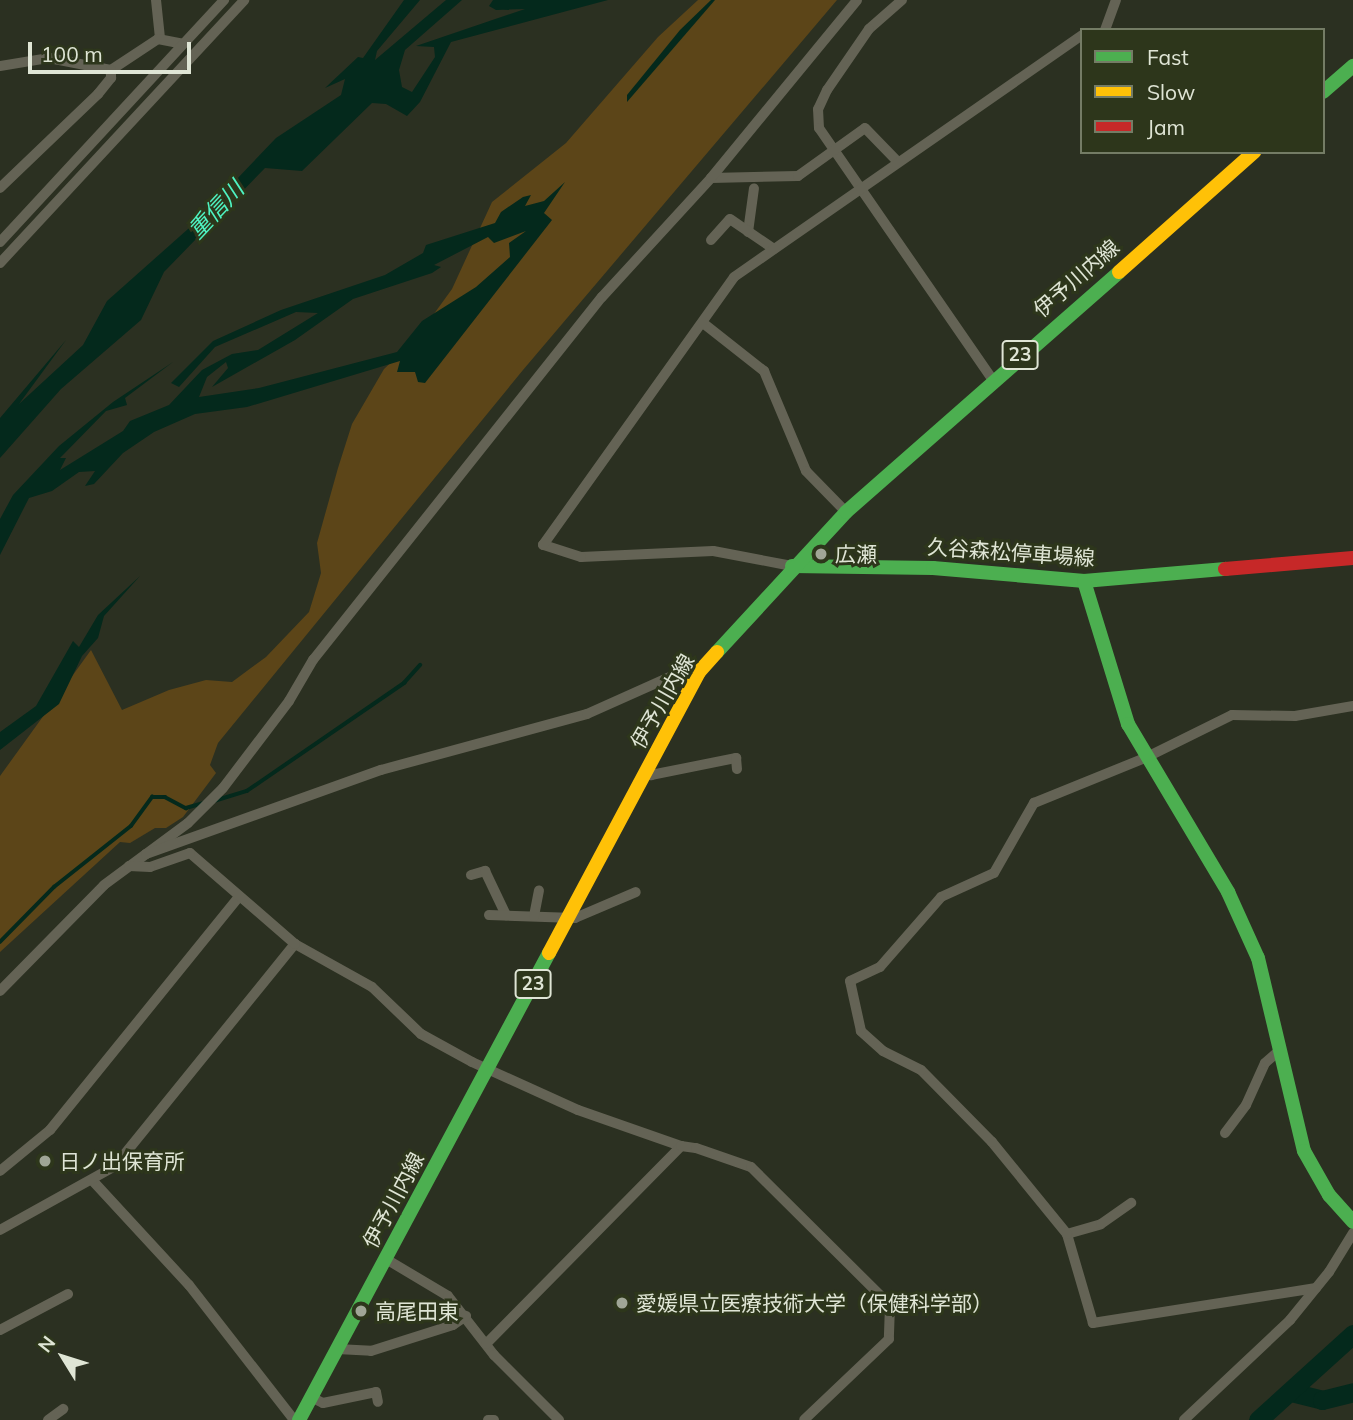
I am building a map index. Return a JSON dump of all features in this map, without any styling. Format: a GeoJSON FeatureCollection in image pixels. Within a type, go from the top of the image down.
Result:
{"type":"FeatureCollection","features":[{"type":"Feature","properties":{"kind":"main road"},"geometry":{"type":"LineString","coordinates":[[1325,90],[1353,66]]}},
{"type":"Feature","properties":{"kind":"main road","name":"伊予川内線"},"geometry":{"type":"LineString","coordinates":[[296,1420],[386,1259],[699,672],[792,566],[846,512],[1252,154]]}},
{"type":"Feature","properties":{"kind":"main road","name":"久谷森松停車場線"},"geometry":{"type":"LineString","coordinates":[[792,566],[985,570],[1084,581],[1353,558]]}},
{"type":"Feature","properties":{"kind":"main road"},"geometry":{"type":"LineString","coordinates":[[1084,581],[1108,667],[1145,758],[1240,915],[1262,972],[1304,1151],[1329,1195],[1353,1222]]}},
{"type":"Feature","properties":{"kind":"street"},"geometry":{"type":"LineString","coordinates":[[156,0],[160,38]]}},
{"type":"Feature","properties":{"kind":"street"},"geometry":{"type":"LineString","coordinates":[[0,242],[224,0]]}},
{"type":"Feature","properties":{"kind":"street"},"geometry":{"type":"LineString","coordinates":[[0,263],[244,0]]}},
{"type":"Feature","properties":{"kind":"street"},"geometry":{"type":"LineString","coordinates":[[0,991],[84,904],[128,866],[188,823],[223,788],[289,701],[313,660],[602,297],[711,178],[857,0]]}},
{"type":"Feature","properties":{"kind":"street"},"geometry":{"type":"LineString","coordinates":[[902,0],[869,29],[818,110],[819,128],[831,152],[993,380]]}},
{"type":"Feature","properties":{"kind":"street"},"geometry":{"type":"LineString","coordinates":[[1106,28],[1116,0]]}},
{"type":"Feature","properties":{"kind":"street"},"geometry":{"type":"LineString","coordinates":[[792,566],[712,551],[581,557],[543,545],[734,277],[1080,35]]}},
{"type":"Feature","properties":{"kind":"street"},"geometry":{"type":"LineString","coordinates":[[0,66],[48,58],[111,70],[160,38],[183,44]]}},
{"type":"Feature","properties":{"kind":"street"},"geometry":{"type":"LineString","coordinates":[[0,188],[98,94],[111,78],[111,70]]}},
{"type":"Feature","properties":{"kind":"street"},"geometry":{"type":"LineString","coordinates":[[711,178],[798,176],[865,128],[897,161]]}},
{"type":"Feature","properties":{"kind":"street"},"geometry":{"type":"LineString","coordinates":[[748,232],[754,188]]}},
{"type":"Feature","properties":{"kind":"street"},"geometry":{"type":"LineString","coordinates":[[711,240],[730,219],[774,249]]}},
{"type":"Feature","properties":{"kind":"street"},"geometry":{"type":"LineString","coordinates":[[702,323],[764,371],[798,457],[846,512]]}},
{"type":"Feature","properties":{"kind":"street"},"geometry":{"type":"LineString","coordinates":[[146,854],[381,770],[587,714],[683,671],[699,672]]}},
{"type":"Feature","properties":{"kind":"street"},"geometry":{"type":"LineString","coordinates":[[1316,1287],[1093,1323],[1068,1234],[992,1142],[920,1070],[883,1051],[861,1031],[850,981],[880,967],[941,897],[994,873],[1034,803],[1145,758],[1232,715],[1295,716],[1353,706]]}},
{"type":"Feature","properties":{"kind":"street"},"geometry":{"type":"LineString","coordinates":[[645,772],[650,775],[736,758],[737,769]]}},
{"type":"Feature","properties":{"kind":"street"},"geometry":{"type":"LineString","coordinates":[[128,866],[150,867],[190,853],[295,944],[372,988],[421,1034],[487,1069],[579,1110],[751,1167],[890,1305],[889,1339],[804,1420]]}},
{"type":"Feature","properties":{"kind":"street"},"geometry":{"type":"LineString","coordinates":[[471,874],[485,871],[506,915]]}},
{"type":"Feature","properties":{"kind":"street"},"geometry":{"type":"LineString","coordinates":[[534,916],[539,890]]}},
{"type":"Feature","properties":{"kind":"street"},"geometry":{"type":"LineString","coordinates":[[489,915],[568,918],[623,901],[636,892]]}},
{"type":"Feature","properties":{"kind":"street"},"geometry":{"type":"LineString","coordinates":[[0,1171],[50,1130],[239,897]]}},
{"type":"Feature","properties":{"kind":"street"},"geometry":{"type":"LineString","coordinates":[[0,1230],[115,1166],[295,944]]}},
{"type":"Feature","properties":{"kind":"street"},"geometry":{"type":"LineString","coordinates":[[1225,1133],[1246,1105],[1265,1063],[1279,1051]]}},
{"type":"Feature","properties":{"kind":"street"},"geometry":{"type":"LineString","coordinates":[[486,1344],[681,1146]]}},
{"type":"Feature","properties":{"kind":"street"},"geometry":{"type":"LineString","coordinates":[[92,1180],[189,1285],[296,1420]]}},
{"type":"Feature","properties":{"kind":"street"},"geometry":{"type":"LineString","coordinates":[[1068,1234],[1101,1224],[1131,1203]]}},
{"type":"Feature","properties":{"kind":"street"},"geometry":{"type":"LineString","coordinates":[[1184,1420],[1290,1320],[1353,1233]]}},
{"type":"Feature","properties":{"kind":"street"},"geometry":{"type":"LineString","coordinates":[[386,1259],[432,1284],[466,1317],[486,1344],[559,1420]]}},
{"type":"Feature","properties":{"kind":"street"},"geometry":{"type":"LineString","coordinates":[[0,1330],[68,1294]]}},
{"type":"Feature","properties":{"kind":"street"},"geometry":{"type":"LineString","coordinates":[[337,1349],[371,1351],[453,1325],[466,1317]]}},
{"type":"Feature","properties":{"kind":"street"},"geometry":{"type":"LineString","coordinates":[[311,1397],[323,1403],[376,1392],[379,1402]]}},
{"type":"Feature","properties":{"kind":"street"},"geometry":{"type":"LineString","coordinates":[[48,1420],[63,1409]]}},
{"type":"Feature","properties":{"kind":"street"},"geometry":{"type":"LineString","coordinates":[[488,1420],[494,1420]]}},
{"type":"Feature","properties":{"kind":"shaded area"},"geometry":{"type":"Polygon","coordinates":[[[698,0],[837,0],[523,370],[218,743],[210,765],[216,773],[183,817],[166,828],[155,828],[130,843],[120,842],[0,952],[0,776],[91,650],[122,710],[169,690],[206,680],[232,682],[266,657],[309,612],[321,573],[317,543],[338,468],[352,424],[384,369],[415,340],[452,289],[492,202],[566,143],[658,37],[698,0]]]}},
{"type":"Feature","properties":{"kind":"water","name":"重信川"},"geometry":{"type":"Polygon","coordinates":[[[404,0],[420,0],[377,51],[375,60],[446,0],[462,0],[405,50],[399,70],[402,87],[412,92],[435,57],[434,47],[416,46],[525,9],[496,10],[489,6],[493,0],[608,0],[451,42],[420,102],[407,116],[386,104],[372,103],[302,171],[265,168],[164,272],[141,320],[61,389],[0,458],[0,418],[66,340],[19,404],[83,345],[107,301],[197,221],[276,138],[341,95],[345,79],[325,88],[358,57],[363,58],[404,0]]]}},
{"type":"Feature","properties":{"kind":"water"},"geometry":{"type":"Polygon","coordinates":[[[711,0],[715,0],[627,102],[627,95],[680,30],[711,0]]]}},
{"type":"Feature","properties":{"kind":"water"},"geometry":{"type":"Polygon","coordinates":[[[565,182],[544,213],[552,220],[425,383],[418,382],[415,372],[397,372],[400,361],[247,407],[195,414],[154,432],[123,453],[94,484],[85,486],[95,471],[79,472],[52,491],[29,498],[0,555],[0,519],[13,495],[59,446],[113,402],[173,362],[125,398],[127,405],[106,411],[60,458],[66,458],[60,470],[123,431],[130,421],[169,405],[202,370],[232,354],[258,350],[318,313],[296,312],[215,347],[179,387],[171,383],[213,341],[281,310],[385,275],[423,253],[426,245],[495,223],[501,212],[523,197],[531,195],[525,206],[544,201],[565,182]],[[526,231],[494,243],[488,237],[434,265],[441,267],[432,273],[353,299],[295,340],[212,387],[228,368],[226,362],[207,377],[199,397],[259,388],[397,352],[422,321],[476,287],[510,257],[509,243],[526,231]]]}},
{"type":"Feature","properties":{"kind":"water"},"geometry":{"type":"Polygon","coordinates":[[[140,576],[104,616],[98,638],[82,656],[59,704],[0,750],[0,732],[36,706],[73,641],[79,647],[98,615],[140,576]]]}},
{"type":"Feature","properties":{"kind":"waterway"},"geometry":{"type":"LineString","coordinates":[[214,801],[247,791],[404,683],[420,665]]}},
{"type":"Feature","properties":{"kind":"waterway"},"geometry":{"type":"LineString","coordinates":[[0,942],[54,887],[131,826],[152,797],[165,797],[186,808],[203,803]]}},
{"type":"Feature","properties":{"kind":"waterway"},"geometry":{"type":"LineString","coordinates":[[1258,1420],[1353,1334]]}},
{"type":"Feature","properties":{"kind":"waterway"},"geometry":{"type":"LineString","coordinates":[[1291,1392],[1322,1400],[1353,1392]]}},
{"type":"Feature","properties":{"kind":"traffic: fast"},"geometry":{"type":"LineString","coordinates":[[1325,90],[1353,66]]}},
{"type":"Feature","properties":{"kind":"traffic: fast"},"geometry":{"type":"LineString","coordinates":[[717,652],[846,512],[1119,272]]}},
{"type":"Feature","properties":{"kind":"traffic: fast"},"geometry":{"type":"LineString","coordinates":[[792,566],[933,568],[1084,581],[1225,569]]}},
{"type":"Feature","properties":{"kind":"traffic: fast"},"geometry":{"type":"LineString","coordinates":[[1084,581],[1128,724],[1228,892],[1258,958],[1304,1151],[1329,1195],[1353,1222]]}},
{"type":"Feature","properties":{"kind":"traffic: fast"},"geometry":{"type":"LineString","coordinates":[[299,1420],[549,953]]}},
{"type":"Feature","properties":{"kind":"traffic: slow"},"geometry":{"type":"LineString","coordinates":[[1119,272],[1252,154]]}},
{"type":"Feature","properties":{"kind":"traffic: slow"},"geometry":{"type":"LineString","coordinates":[[549,953],[699,672],[717,652]]}},
{"type":"Feature","properties":{"kind":"traffic: jam"},"geometry":{"type":"LineString","coordinates":[[1225,569],[1353,558]]}},
{"type":"Feature","properties":{"kind":"place","name":"広瀬"},"geometry":{"type":"Point","coordinates":[821,554]}},
{"type":"Feature","properties":{"kind":"place","name":"日ノ出保育所"},"geometry":{"type":"Point","coordinates":[45,1161]}},
{"type":"Feature","properties":{"kind":"place","name":"愛媛県立医療技術大学（保健科学部）"},"geometry":{"type":"Point","coordinates":[622,1303]}},
{"type":"Feature","properties":{"kind":"place","name":"高尾田東"},"geometry":{"type":"Point","coordinates":[361,1311]}}]}
